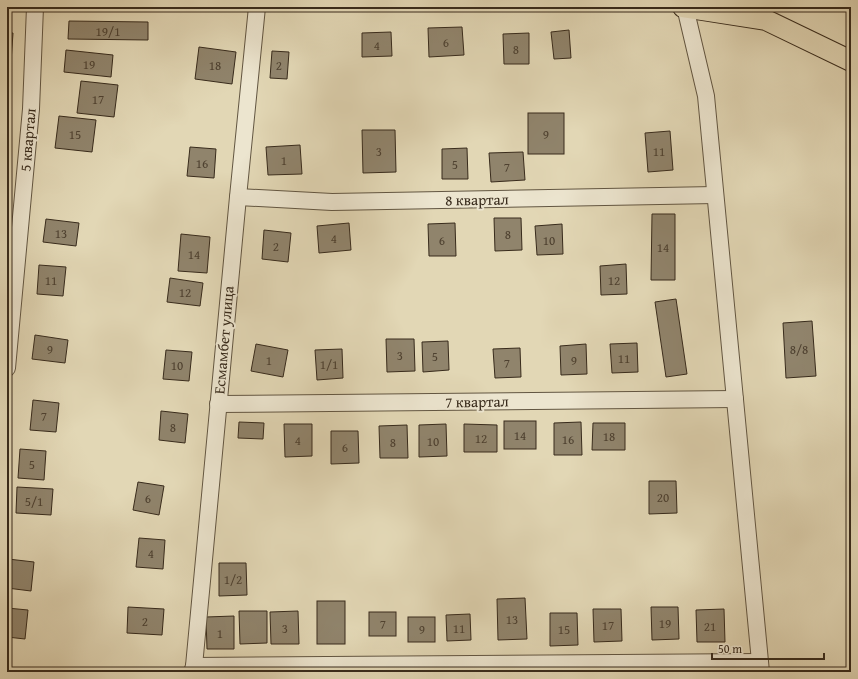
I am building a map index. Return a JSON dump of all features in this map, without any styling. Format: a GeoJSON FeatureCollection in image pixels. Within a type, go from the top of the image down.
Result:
{"type":"FeatureCollection","features":[{"type":"Feature","properties":{"kind":"main road"},"geometry":{"type":"LineString","coordinates":[[684,7],[766,20],[851,61]]}},
{"type":"Feature","properties":{"kind":"street","name":"5 квартал"},"geometry":{"type":"LineString","coordinates":[[7,368],[31,109],[35,7]]}},
{"type":"Feature","properties":{"kind":"street","name":"Есмамбет улица"},"geometry":{"type":"LineString","coordinates":[[193,669],[257,7]]}},
{"type":"Feature","properties":{"kind":"street"},"geometry":{"type":"LineString","coordinates":[[193,669],[761,667],[706,96],[684,7]]}},
{"type":"Feature","properties":{"kind":"street","name":"8 квартал"},"geometry":{"type":"LineString","coordinates":[[238,197],[332,202],[716,195]]}},
{"type":"Feature","properties":{"kind":"street","name":"7 квартал"},"geometry":{"type":"LineString","coordinates":[[218,404],[735,399]]}},
{"type":"Feature","properties":{"kind":"building"},"geometry":{"type":"Polygon","coordinates":[[[69,21],[148,22],[148,40],[68,39],[69,21]]]}},
{"type":"Feature","properties":{"kind":"building"},"geometry":{"type":"Polygon","coordinates":[[[462,27],[464,55],[429,57],[428,28],[462,27]]]}},
{"type":"Feature","properties":{"kind":"building"},"geometry":{"type":"Polygon","coordinates":[[[569,30],[571,58],[554,59],[551,32],[569,30]]]}},
{"type":"Feature","properties":{"kind":"building"},"geometry":{"type":"Polygon","coordinates":[[[391,32],[392,56],[362,57],[362,33],[391,32]]]}},
{"type":"Feature","properties":{"kind":"building"},"geometry":{"type":"Polygon","coordinates":[[[7,33],[13,33],[11,62],[7,62],[7,33]]]}},
{"type":"Feature","properties":{"kind":"building"},"geometry":{"type":"Polygon","coordinates":[[[529,33],[529,64],[504,64],[503,34],[529,33]]]}},
{"type":"Feature","properties":{"kind":"building"},"geometry":{"type":"Polygon","coordinates":[[[199,47],[236,52],[232,84],[195,79],[199,47]]]}},
{"type":"Feature","properties":{"kind":"building"},"geometry":{"type":"Polygon","coordinates":[[[66,50],[113,55],[111,77],[64,72],[66,50]]]}},
{"type":"Feature","properties":{"kind":"building"},"geometry":{"type":"Polygon","coordinates":[[[272,51],[289,52],[287,79],[270,78],[272,51]]]}},
{"type":"Feature","properties":{"kind":"building"},"geometry":{"type":"Polygon","coordinates":[[[81,81],[118,85],[114,117],[77,113],[81,81]]]}},
{"type":"Feature","properties":{"kind":"building"},"geometry":{"type":"Polygon","coordinates":[[[528,113],[564,113],[564,154],[528,154],[528,113]]]}},
{"type":"Feature","properties":{"kind":"building"},"geometry":{"type":"Polygon","coordinates":[[[59,116],[96,120],[92,152],[55,148],[59,116]]]}},
{"type":"Feature","properties":{"kind":"building"},"geometry":{"type":"Polygon","coordinates":[[[362,130],[395,130],[396,172],[363,173],[362,130]]]}},
{"type":"Feature","properties":{"kind":"building"},"geometry":{"type":"Polygon","coordinates":[[[670,131],[673,170],[648,172],[645,133],[670,131]]]}},
{"type":"Feature","properties":{"kind":"building"},"geometry":{"type":"Polygon","coordinates":[[[300,145],[302,174],[268,175],[266,147],[300,145]]]}},
{"type":"Feature","properties":{"kind":"building"},"geometry":{"type":"Polygon","coordinates":[[[190,147],[216,149],[214,178],[187,176],[190,147]]]}},
{"type":"Feature","properties":{"kind":"building"},"geometry":{"type":"Polygon","coordinates":[[[467,148],[468,179],[442,179],[442,149],[467,148]]]}},
{"type":"Feature","properties":{"kind":"building"},"geometry":{"type":"Polygon","coordinates":[[[523,152],[525,180],[491,182],[489,153],[523,152]]]}},
{"type":"Feature","properties":{"kind":"building"},"geometry":{"type":"Polygon","coordinates":[[[652,214],[675,214],[675,280],[651,280],[652,214]]]}},
{"type":"Feature","properties":{"kind":"building"},"geometry":{"type":"Polygon","coordinates":[[[494,218],[521,218],[522,250],[495,251],[494,218]]]}},
{"type":"Feature","properties":{"kind":"building"},"geometry":{"type":"Polygon","coordinates":[[[46,219],[79,223],[76,246],[43,242],[46,219]]]}},
{"type":"Feature","properties":{"kind":"building"},"geometry":{"type":"Polygon","coordinates":[[[349,223],[351,250],[319,253],[317,226],[349,223]]]}},
{"type":"Feature","properties":{"kind":"building"},"geometry":{"type":"Polygon","coordinates":[[[455,223],[456,256],[429,256],[428,224],[455,223]]]}},
{"type":"Feature","properties":{"kind":"building"},"geometry":{"type":"Polygon","coordinates":[[[562,224],[563,254],[537,255],[535,226],[562,224]]]}},
{"type":"Feature","properties":{"kind":"building"},"geometry":{"type":"Polygon","coordinates":[[[264,230],[291,233],[288,262],[262,259],[264,230]]]}},
{"type":"Feature","properties":{"kind":"building"},"geometry":{"type":"Polygon","coordinates":[[[181,234],[210,237],[207,273],[178,271],[181,234]]]}},
{"type":"Feature","properties":{"kind":"building"},"geometry":{"type":"Polygon","coordinates":[[[626,264],[627,294],[601,295],[600,266],[626,264]]]}},
{"type":"Feature","properties":{"kind":"building"},"geometry":{"type":"Polygon","coordinates":[[[39,265],[66,267],[63,296],[37,294],[39,265]]]}},
{"type":"Feature","properties":{"kind":"building"},"geometry":{"type":"Polygon","coordinates":[[[170,278],[203,283],[200,306],[167,302],[170,278]]]}},
{"type":"Feature","properties":{"kind":"building"},"geometry":{"type":"Polygon","coordinates":[[[676,299],[687,374],[666,377],[655,302],[676,299]]]}},
{"type":"Feature","properties":{"kind":"building"},"geometry":{"type":"Polygon","coordinates":[[[812,321],[816,376],[786,378],[783,323],[812,321]]]}},
{"type":"Feature","properties":{"kind":"building"},"geometry":{"type":"Polygon","coordinates":[[[35,335],[68,340],[65,363],[32,359],[35,335]]]}},
{"type":"Feature","properties":{"kind":"building"},"geometry":{"type":"Polygon","coordinates":[[[386,339],[414,339],[415,371],[387,372],[386,339]]]}},
{"type":"Feature","properties":{"kind":"building"},"geometry":{"type":"Polygon","coordinates":[[[448,341],[449,370],[423,372],[422,342],[448,341]]]}},
{"type":"Feature","properties":{"kind":"building"},"geometry":{"type":"Polygon","coordinates":[[[637,343],[638,372],[612,373],[610,344],[637,343]]]}},
{"type":"Feature","properties":{"kind":"building"},"geometry":{"type":"Polygon","coordinates":[[[256,344],[288,350],[283,377],[251,371],[256,344]]]}},
{"type":"Feature","properties":{"kind":"building"},"geometry":{"type":"Polygon","coordinates":[[[586,344],[587,374],[561,375],[560,346],[586,344]]]}},
{"type":"Feature","properties":{"kind":"building"},"geometry":{"type":"Polygon","coordinates":[[[520,348],[521,377],[495,378],[493,349],[520,348]]]}},
{"type":"Feature","properties":{"kind":"building"},"geometry":{"type":"Polygon","coordinates":[[[342,349],[343,378],[317,380],[315,350],[342,349]]]}},
{"type":"Feature","properties":{"kind":"building"},"geometry":{"type":"Polygon","coordinates":[[[166,350],[192,352],[189,381],[163,379],[166,350]]]}},
{"type":"Feature","properties":{"kind":"building"},"geometry":{"type":"Polygon","coordinates":[[[33,400],[59,403],[56,432],[30,430],[33,400]]]}},
{"type":"Feature","properties":{"kind":"building"},"geometry":{"type":"Polygon","coordinates":[[[161,411],[188,414],[185,443],[159,440],[161,411]]]}},
{"type":"Feature","properties":{"kind":"building"},"geometry":{"type":"Polygon","coordinates":[[[504,421],[536,421],[536,449],[504,449],[504,421]]]}},
{"type":"Feature","properties":{"kind":"building"},"geometry":{"type":"Polygon","coordinates":[[[239,422],[264,423],[263,439],[238,438],[239,422]]]}},
{"type":"Feature","properties":{"kind":"building"},"geometry":{"type":"Polygon","coordinates":[[[581,422],[582,455],[554,455],[554,423],[581,422]]]}},
{"type":"Feature","properties":{"kind":"building"},"geometry":{"type":"Polygon","coordinates":[[[593,423],[625,423],[625,450],[592,450],[593,423]]]}},
{"type":"Feature","properties":{"kind":"building"},"geometry":{"type":"Polygon","coordinates":[[[284,424],[312,424],[312,456],[285,457],[284,424]]]}},
{"type":"Feature","properties":{"kind":"building"},"geometry":{"type":"Polygon","coordinates":[[[446,424],[447,456],[419,457],[419,425],[446,424]]]}},
{"type":"Feature","properties":{"kind":"building"},"geometry":{"type":"Polygon","coordinates":[[[464,424],[497,425],[497,452],[464,452],[464,424]]]}},
{"type":"Feature","properties":{"kind":"building"},"geometry":{"type":"Polygon","coordinates":[[[407,425],[408,458],[380,458],[379,426],[407,425]]]}},
{"type":"Feature","properties":{"kind":"building"},"geometry":{"type":"Polygon","coordinates":[[[331,431],[358,431],[359,463],[331,464],[331,431]]]}},
{"type":"Feature","properties":{"kind":"building"},"geometry":{"type":"Polygon","coordinates":[[[20,449],[46,451],[44,480],[18,478],[20,449]]]}},
{"type":"Feature","properties":{"kind":"building"},"geometry":{"type":"Polygon","coordinates":[[[649,481],[676,481],[677,513],[649,514],[649,481]]]}},
{"type":"Feature","properties":{"kind":"building"},"geometry":{"type":"Polygon","coordinates":[[[138,482],[164,486],[159,515],[133,510],[138,482]]]}},
{"type":"Feature","properties":{"kind":"building"},"geometry":{"type":"Polygon","coordinates":[[[17,487],[53,489],[51,515],[16,513],[17,487]]]}},
{"type":"Feature","properties":{"kind":"building"},"geometry":{"type":"Polygon","coordinates":[[[139,538],[165,540],[163,569],[136,567],[139,538]]]}},
{"type":"Feature","properties":{"kind":"building"},"geometry":{"type":"Polygon","coordinates":[[[8,559],[34,562],[31,591],[7,588],[8,559]]]}},
{"type":"Feature","properties":{"kind":"building"},"geometry":{"type":"Polygon","coordinates":[[[219,563],[246,563],[247,595],[219,596],[219,563]]]}},
{"type":"Feature","properties":{"kind":"building"},"geometry":{"type":"Polygon","coordinates":[[[525,598],[527,639],[498,640],[497,599],[525,598]]]}},
{"type":"Feature","properties":{"kind":"building"},"geometry":{"type":"Polygon","coordinates":[[[317,601],[345,601],[345,644],[317,644],[317,601]]]}},
{"type":"Feature","properties":{"kind":"building"},"geometry":{"type":"Polygon","coordinates":[[[128,607],[164,609],[162,635],[127,633],[128,607]]]}},
{"type":"Feature","properties":{"kind":"building"},"geometry":{"type":"Polygon","coordinates":[[[651,607],[678,607],[679,639],[652,640],[651,607]]]}},
{"type":"Feature","properties":{"kind":"building"},"geometry":{"type":"Polygon","coordinates":[[[7,608],[28,610],[25,639],[7,637],[7,608]]]}},
{"type":"Feature","properties":{"kind":"building"},"geometry":{"type":"Polygon","coordinates":[[[593,609],[621,609],[622,641],[594,642],[593,609]]]}},
{"type":"Feature","properties":{"kind":"building"},"geometry":{"type":"Polygon","coordinates":[[[724,609],[725,642],[697,642],[696,610],[724,609]]]}},
{"type":"Feature","properties":{"kind":"building"},"geometry":{"type":"Polygon","coordinates":[[[239,611],[267,611],[267,643],[240,644],[239,611]]]}},
{"type":"Feature","properties":{"kind":"building"},"geometry":{"type":"Polygon","coordinates":[[[298,611],[299,644],[271,644],[270,612],[298,611]]]}},
{"type":"Feature","properties":{"kind":"building"},"geometry":{"type":"Polygon","coordinates":[[[369,612],[396,612],[396,636],[369,636],[369,612]]]}},
{"type":"Feature","properties":{"kind":"building"},"geometry":{"type":"Polygon","coordinates":[[[550,613],[577,613],[578,645],[550,646],[550,613]]]}},
{"type":"Feature","properties":{"kind":"building"},"geometry":{"type":"Polygon","coordinates":[[[470,614],[471,640],[447,641],[446,615],[470,614]]]}},
{"type":"Feature","properties":{"kind":"building"},"geometry":{"type":"Polygon","coordinates":[[[234,616],[234,649],[207,649],[206,617],[234,616]]]}},
{"type":"Feature","properties":{"kind":"building"},"geometry":{"type":"Polygon","coordinates":[[[408,617],[435,617],[435,642],[408,642],[408,617]]]}}]}
